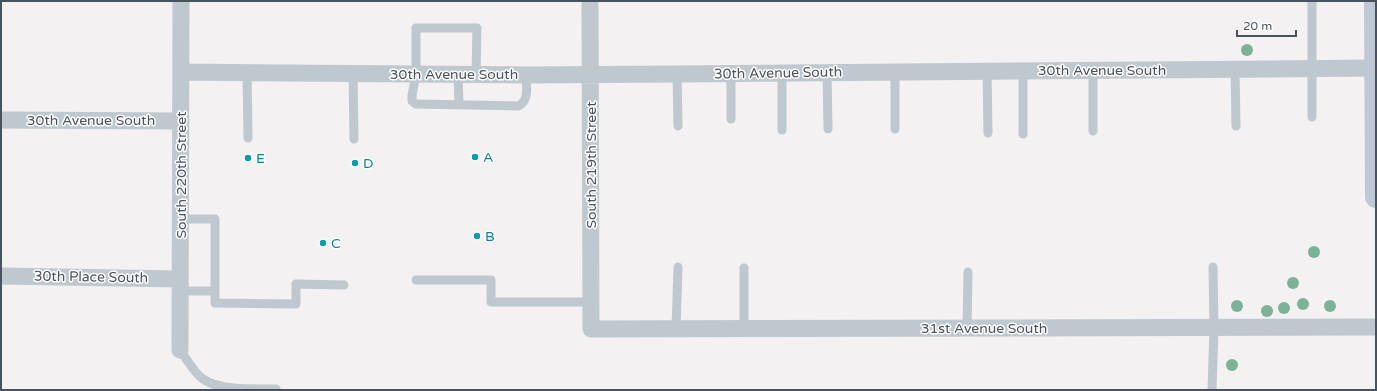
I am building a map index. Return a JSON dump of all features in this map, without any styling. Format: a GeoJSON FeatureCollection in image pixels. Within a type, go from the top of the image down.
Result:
{"type":"FeatureCollection","features":[{"type":"Feature","properties":{"kind":"main road"},"geometry":{"type":"LineString","coordinates":[[1376,1],[1376,197]]}},
{"type":"Feature","properties":{"kind":"street","name":"South 220th Street"},"geometry":{"type":"LineString","coordinates":[[180,350],[181,1]]}},
{"type":"Feature","properties":{"kind":"street","name":"South 219th Street"},"geometry":{"type":"LineString","coordinates":[[590,1],[591,329]]}},
{"type":"Feature","properties":{"kind":"street","name":"30th Avenue South"},"geometry":{"type":"LineString","coordinates":[[181,72],[731,74],[1375,68]]}},
{"type":"Feature","properties":{"kind":"street","name":"30th Avenue South"},"geometry":{"type":"LineString","coordinates":[[1,120],[181,121]]}},
{"type":"Feature","properties":{"kind":"street","name":"30th Place South"},"geometry":{"type":"LineString","coordinates":[[1,276],[180,285]]}},
{"type":"Feature","properties":{"kind":"street","name":"31st Avenue South"},"geometry":{"type":"LineString","coordinates":[[591,329],[1376,327]]}},
{"type":"Feature","properties":{"kind":"lane"},"geometry":{"type":"LineString","coordinates":[[1312,1],[1312,116]]}},
{"type":"Feature","properties":{"kind":"lane"},"geometry":{"type":"LineString","coordinates":[[476,74],[477,28],[416,28],[416,74],[412,96],[412,101],[416,104],[518,106],[523,104],[526,98],[526,74]]}},
{"type":"Feature","properties":{"kind":"lane"},"geometry":{"type":"LineString","coordinates":[[1235,69],[1236,126]]}},
{"type":"Feature","properties":{"kind":"lane"},"geometry":{"type":"LineString","coordinates":[[1093,70],[1093,131]]}},
{"type":"Feature","properties":{"kind":"lane"},"geometry":{"type":"LineString","coordinates":[[987,71],[988,133]]}},
{"type":"Feature","properties":{"kind":"lane"},"geometry":{"type":"LineString","coordinates":[[1023,71],[1023,134]]}},
{"type":"Feature","properties":{"kind":"lane"},"geometry":{"type":"LineString","coordinates":[[247,72],[248,138]]}},
{"type":"Feature","properties":{"kind":"lane"},"geometry":{"type":"LineString","coordinates":[[827,72],[828,130]]}},
{"type":"Feature","properties":{"kind":"lane"},"geometry":{"type":"LineString","coordinates":[[895,72],[896,130]]}},
{"type":"Feature","properties":{"kind":"lane"},"geometry":{"type":"LineString","coordinates":[[353,73],[354,139]]}},
{"type":"Feature","properties":{"kind":"lane"},"geometry":{"type":"LineString","coordinates":[[782,73],[782,130]]}},
{"type":"Feature","properties":{"kind":"lane"},"geometry":{"type":"LineString","coordinates":[[458,74],[459,105]]}},
{"type":"Feature","properties":{"kind":"lane"},"geometry":{"type":"LineString","coordinates":[[677,74],[678,126]]}},
{"type":"Feature","properties":{"kind":"lane"},"geometry":{"type":"LineString","coordinates":[[731,74],[731,118]]}},
{"type":"Feature","properties":{"kind":"lane"},"geometry":{"type":"LineString","coordinates":[[180,219],[215,219],[215,303],[296,304],[296,284],[344,285]]}},
{"type":"Feature","properties":{"kind":"lane"},"geometry":{"type":"LineString","coordinates":[[676,329],[678,267]]}},
{"type":"Feature","properties":{"kind":"lane"},"geometry":{"type":"LineString","coordinates":[[1212,390],[1214,327],[1213,267]]}},
{"type":"Feature","properties":{"kind":"lane"},"geometry":{"type":"LineString","coordinates":[[744,268],[744,328]]}},
{"type":"Feature","properties":{"kind":"lane"},"geometry":{"type":"LineString","coordinates":[[967,328],[968,272]]}},
{"type":"Feature","properties":{"kind":"lane"},"geometry":{"type":"LineString","coordinates":[[416,280],[491,280],[491,302],[591,302]]}},
{"type":"Feature","properties":{"kind":"lane"},"geometry":{"type":"LineString","coordinates":[[180,285],[215,291]]}},
{"type":"Feature","properties":{"kind":"lane"},"geometry":{"type":"LineString","coordinates":[[180,350],[202,379],[230,389],[276,390]]}},
{"type":"Feature","properties":{"kind":"place","name":"A"},"geometry":{"type":"Point","coordinates":[475,157]}},
{"type":"Feature","properties":{"kind":"place","name":"E"},"geometry":{"type":"Point","coordinates":[248,158]}},
{"type":"Feature","properties":{"kind":"place","name":"D"},"geometry":{"type":"Point","coordinates":[355,163]}},
{"type":"Feature","properties":{"kind":"place","name":"B"},"geometry":{"type":"Point","coordinates":[477,236]}},
{"type":"Feature","properties":{"kind":"place","name":"C"},"geometry":{"type":"Point","coordinates":[323,243]}}]}
